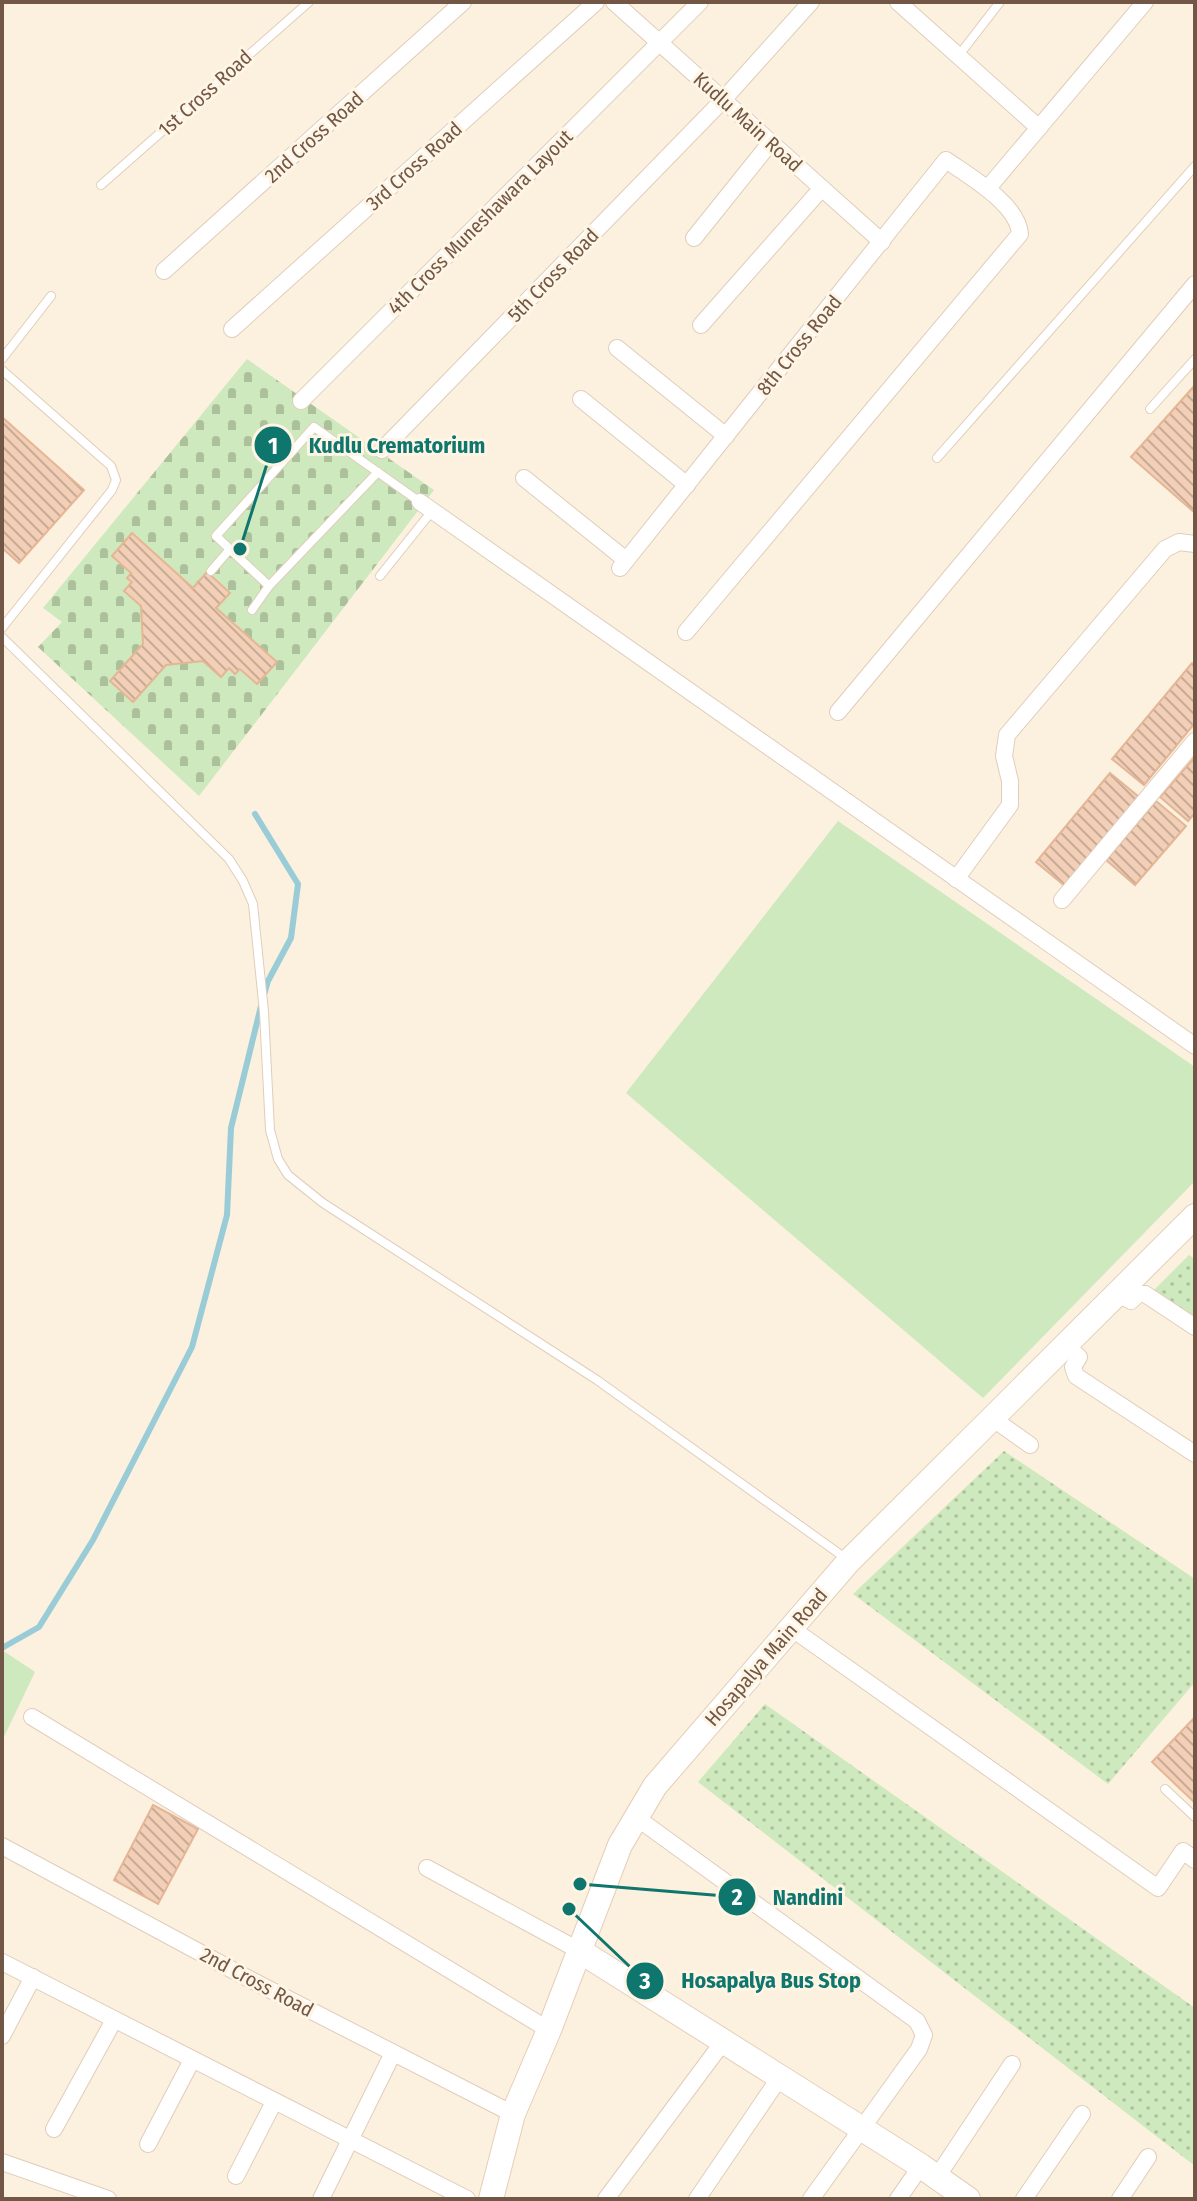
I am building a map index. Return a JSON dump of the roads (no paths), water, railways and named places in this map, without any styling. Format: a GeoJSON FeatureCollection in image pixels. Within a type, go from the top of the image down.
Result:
{"type":"FeatureCollection","features":[{"type":"Feature","properties":{"kind":"street","name":"2nd Cross Road"},"geometry":{"type":"LineString","coordinates":[[164,271],[463,2]]}},
{"type":"Feature","properties":{"kind":"street","name":"3rd Cross Road"},"geometry":{"type":"LineString","coordinates":[[232,329],[596,2]]}},
{"type":"Feature","properties":{"kind":"street","name":"Kudlu Main Road"},"geometry":{"type":"LineString","coordinates":[[614,2],[882,242]]}},
{"type":"Feature","properties":{"kind":"street","name":"4th Cross Muneshawara Layout"},"geometry":{"type":"LineString","coordinates":[[301,401],[700,2]]}},
{"type":"Feature","properties":{"kind":"street","name":"5th Cross Road"},"geometry":{"type":"LineString","coordinates":[[382,450],[723,100],[811,2]]}},
{"type":"Feature","properties":{"kind":"street"},"geometry":{"type":"LineString","coordinates":[[898,2],[1039,128]]}},
{"type":"Feature","properties":{"kind":"street"},"geometry":{"type":"LineString","coordinates":[[686,632],[1020,234],[1019,223],[988,188],[1145,2]]}},
{"type":"Feature","properties":{"kind":"street"},"geometry":{"type":"LineString","coordinates":[[694,238],[771,142]]}},
{"type":"Feature","properties":{"kind":"street","name":"8th Cross Road"},"geometry":{"type":"LineString","coordinates":[[524,478],[623,564],[946,160],[988,188]]}},
{"type":"Feature","properties":{"kind":"street"},"geometry":{"type":"LineString","coordinates":[[701,325],[822,188]]}},
{"type":"Feature","properties":{"kind":"street"},"geometry":{"type":"LineString","coordinates":[[838,712],[1195,284]]}},
{"type":"Feature","properties":{"kind":"street"},"geometry":{"type":"LineString","coordinates":[[617,348],[726,436]]}},
{"type":"Feature","properties":{"kind":"street"},"geometry":{"type":"LineString","coordinates":[[581,399],[687,485]]}},
{"type":"Feature","properties":{"kind":"street"},"geometry":{"type":"LineString","coordinates":[[427,506],[1195,1046]]}},
{"type":"Feature","properties":{"kind":"street"},"geometry":{"type":"LineString","coordinates":[[956,879],[1010,805],[1010,781],[1004,756],[1007,735],[1165,549],[1179,542],[1195,544]]}},
{"type":"Feature","properties":{"kind":"street"},"geometry":{"type":"LineString","coordinates":[[1062,900],[1195,741]]}},
{"type":"Feature","properties":{"kind":"street","name":"Hosapalya Main Road"},"geometry":{"type":"LineString","coordinates":[[491,2199],[513,2114],[549,2030],[620,1845],[655,1786],[849,1561],[1195,1216]]}},
{"type":"Feature","properties":{"kind":"street"},"geometry":{"type":"LineString","coordinates":[[1117,1293],[1131,1301],[1138,1294],[1145,1294],[1195,1327]]}},
{"type":"Feature","properties":{"kind":"street"},"geometry":{"type":"LineString","coordinates":[[1065,1345],[1079,1357],[1073,1367],[1076,1376],[1195,1454]]}},
{"type":"Feature","properties":{"kind":"street"},"geometry":{"type":"LineString","coordinates":[[992,1418],[1030,1445]]}},
{"type":"Feature","properties":{"kind":"street"},"geometry":{"type":"LineString","coordinates":[[791,1628],[1158,1888],[1183,1851],[1195,1860]]}},
{"type":"Feature","properties":{"kind":"street"},"geometry":{"type":"LineString","coordinates":[[32,1717],[549,2030]]}},
{"type":"Feature","properties":{"kind":"street"},"geometry":{"type":"LineString","coordinates":[[637,1818],[917,2021],[924,2035],[919,2049],[811,2199]]}},
{"type":"Feature","properties":{"kind":"street","name":"2nd Cross Road"},"geometry":{"type":"LineString","coordinates":[[2,1846],[513,2114]]}},
{"type":"Feature","properties":{"kind":"street"},"geometry":{"type":"LineString","coordinates":[[427,1868],[580,1951],[968,2199]]}},
{"type":"Feature","properties":{"kind":"street"},"geometry":{"type":"LineString","coordinates":[[2,1962],[467,2199]]}},
{"type":"Feature","properties":{"kind":"street"},"geometry":{"type":"LineString","coordinates":[[2,2036],[33,1977]]}},
{"type":"Feature","properties":{"kind":"street"},"geometry":{"type":"LineString","coordinates":[[54,2129],[114,2020]]}},
{"type":"Feature","properties":{"kind":"street"},"geometry":{"type":"LineString","coordinates":[[606,2199],[723,2042]]}},
{"type":"Feature","properties":{"kind":"street"},"geometry":{"type":"LineString","coordinates":[[321,2199],[393,2053]]}},
{"type":"Feature","properties":{"kind":"street"},"geometry":{"type":"LineString","coordinates":[[148,2144],[192,2060]]}},
{"type":"Feature","properties":{"kind":"street"},"geometry":{"type":"LineString","coordinates":[[898,2199],[929,2172],[1012,2064]]}},
{"type":"Feature","properties":{"kind":"street"},"geometry":{"type":"LineString","coordinates":[[697,2199],[780,2077]]}},
{"type":"Feature","properties":{"kind":"street"},"geometry":{"type":"LineString","coordinates":[[236,2176],[274,2102]]}},
{"type":"Feature","properties":{"kind":"street"},"geometry":{"type":"LineString","coordinates":[[1024,2199],[1082,2114]]}},
{"type":"Feature","properties":{"kind":"street"},"geometry":{"type":"LineString","coordinates":[[1120,2199],[1148,2157]]}},
{"type":"Feature","properties":{"kind":"street"},"geometry":{"type":"LineString","coordinates":[[2,2162],[108,2199]]}},
{"type":"Feature","properties":{"kind":"lane","name":"1st Cross Road"},"geometry":{"type":"LineString","coordinates":[[101,185],[309,2]]}},
{"type":"Feature","properties":{"kind":"lane"},"geometry":{"type":"LineString","coordinates":[[958,56],[1000,2]]}},
{"type":"Feature","properties":{"kind":"lane"},"geometry":{"type":"LineString","coordinates":[[937,458],[1195,166]]}},
{"type":"Feature","properties":{"kind":"lane"},"geometry":{"type":"LineString","coordinates":[[2,359],[51,296]]}},
{"type":"Feature","properties":{"kind":"lane"},"geometry":{"type":"LineString","coordinates":[[1150,409],[1195,359]]}},
{"type":"Feature","properties":{"kind":"lane"},"geometry":{"type":"LineString","coordinates":[[2,370],[111,466],[116,480],[112,490],[2,628]]}},
{"type":"Feature","properties":{"kind":"lane"},"geometry":{"type":"LineString","coordinates":[[269,586],[216,536],[314,427],[427,506],[380,576]]}},
{"type":"Feature","properties":{"kind":"lane"},"geometry":{"type":"LineString","coordinates":[[252,610],[269,586],[378,472]]}},
{"type":"Feature","properties":{"kind":"lane"},"geometry":{"type":"LineString","coordinates":[[211,571],[230,549]]}},
{"type":"Feature","properties":{"kind":"lane"},"geometry":{"type":"LineString","coordinates":[[2,637],[229,859],[243,881],[253,904],[264,1012],[270,1130],[278,1159],[288,1175],[323,1203],[597,1380],[849,1561]]}},
{"type":"Feature","properties":{"kind":"lane"},"geometry":{"type":"LineString","coordinates":[[1165,1789],[1195,1817]]}},
{"type":"Feature","properties":{"kind":"waterway"},"geometry":{"type":"LineString","coordinates":[[255,814],[298,884],[291,938],[264,995]]}},
{"type":"Feature","properties":{"kind":"waterway"},"geometry":{"type":"LineString","coordinates":[[2,1648],[39,1627],[93,1540],[192,1347],[227,1215],[231,1128],[261,1006]]}},
{"type":"Feature","properties":{"kind":"place","name":"Kudlu Crematorium"},"geometry":{"type":"Point","coordinates":[240,549]}},
{"type":"Feature","properties":{"kind":"place","name":"Nandini"},"geometry":{"type":"Point","coordinates":[580,1884]}},
{"type":"Feature","properties":{"kind":"place","name":"Hosapalya Bus Stop"},"geometry":{"type":"Point","coordinates":[569,1909]}}]}
